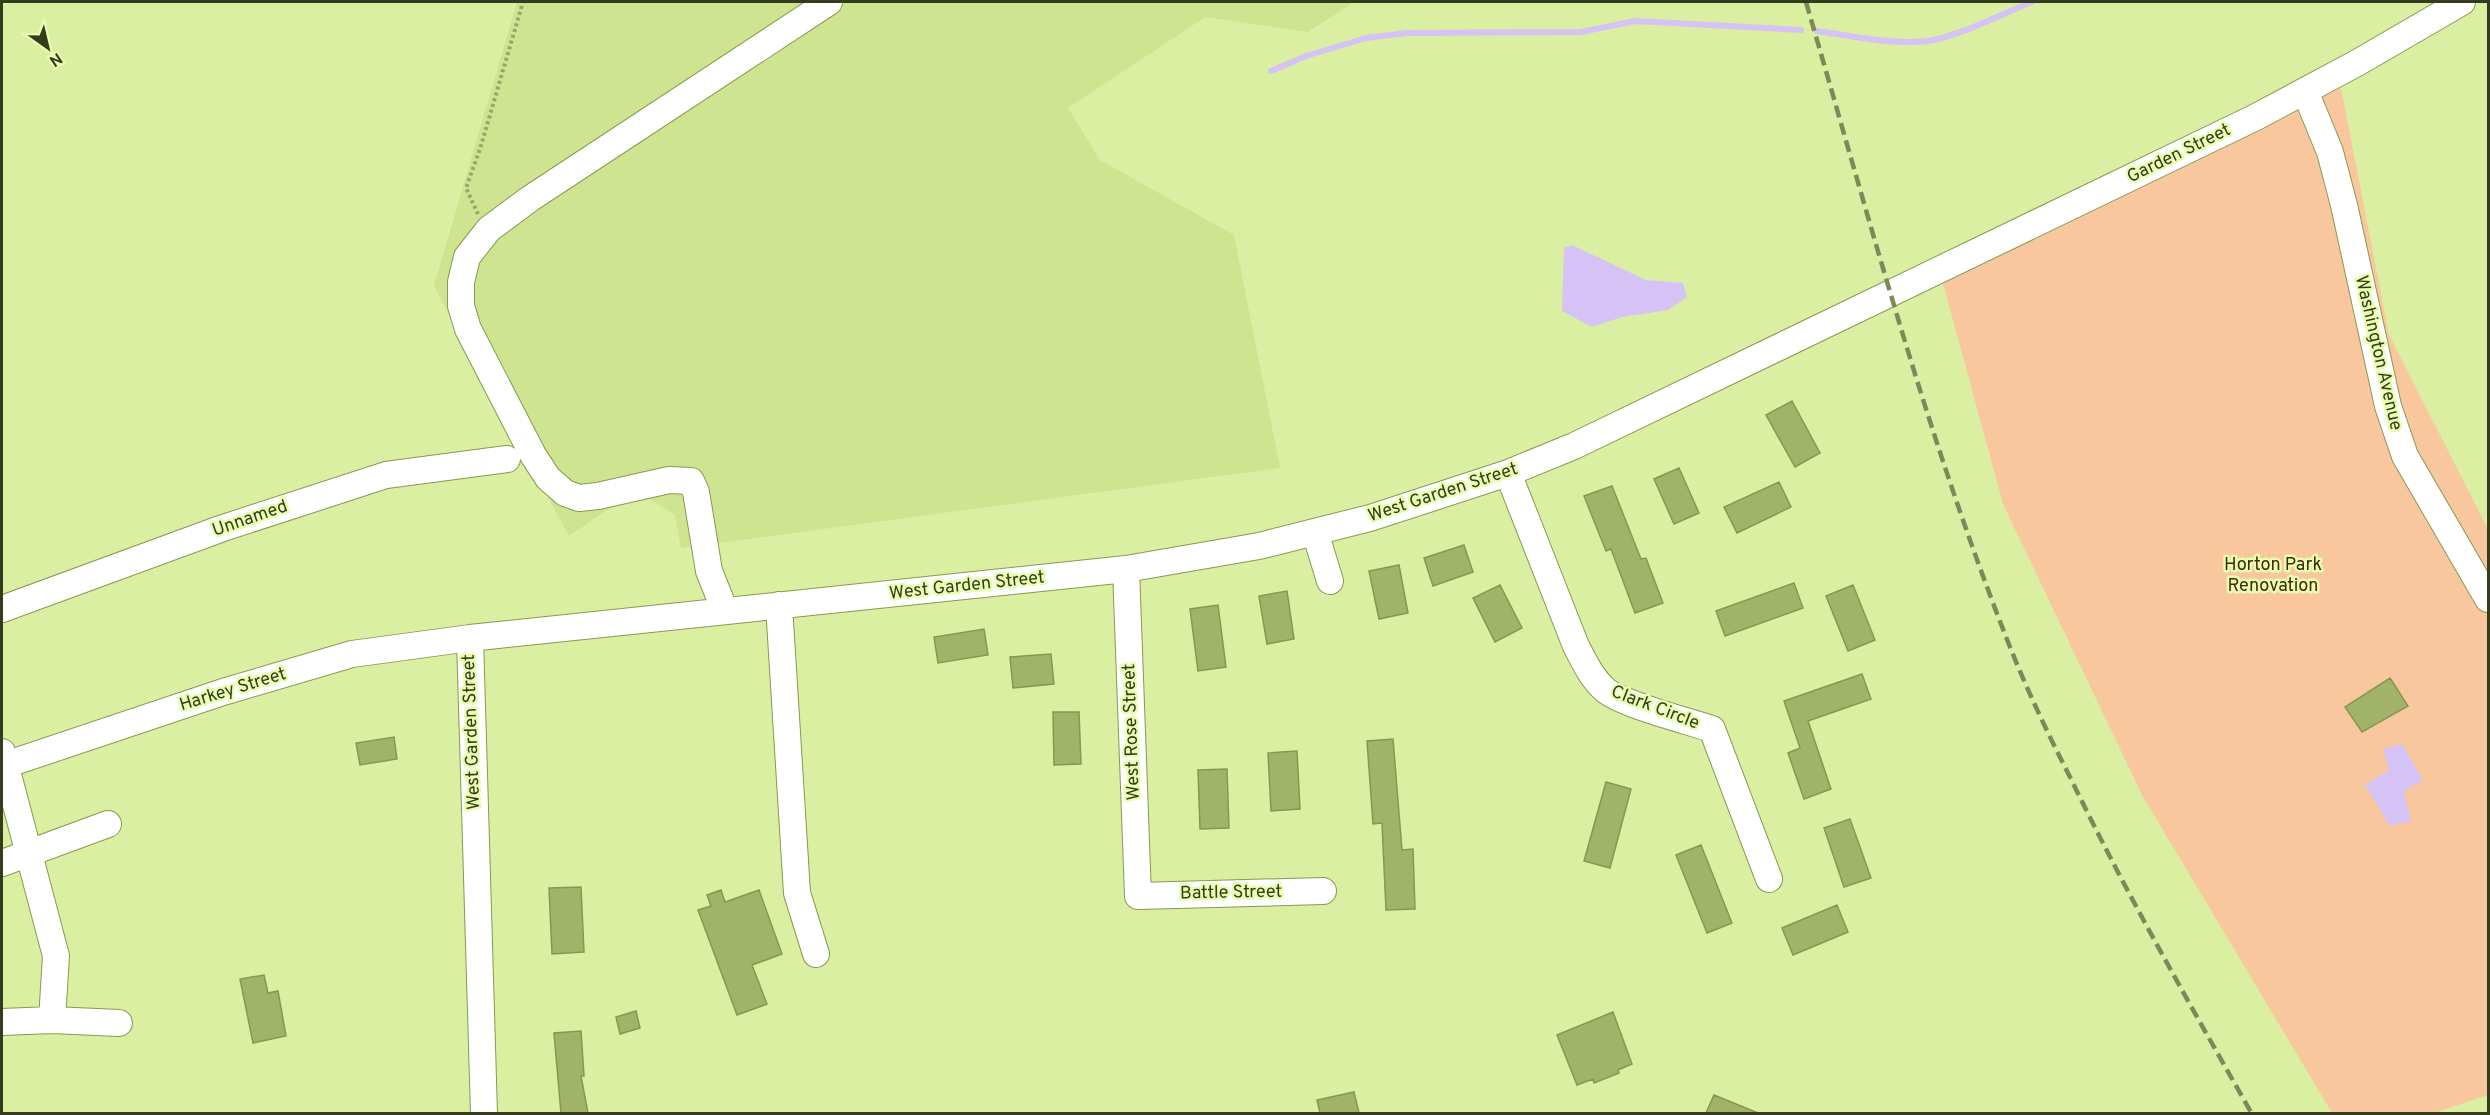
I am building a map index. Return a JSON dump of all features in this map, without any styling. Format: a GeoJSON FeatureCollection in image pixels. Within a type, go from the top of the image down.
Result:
{"type":"FeatureCollection","features":[{"type":"Feature","properties":{"kind":"street"},"geometry":{"type":"LineString","coordinates":[[725,611],[709,572],[696,492],[691,481],[669,480],[579,498],[566,493],[548,478],[533,455],[468,329],[461,306],[461,282],[467,257],[489,229],[531,198],[829,2]]}},
{"type":"Feature","properties":{"kind":"street","name":"Garden Street"},"geometry":{"type":"LineString","coordinates":[[1890,295],[2305,91],[2462,2]]}},
{"type":"Feature","properties":{"kind":"street","name":"Washington Avenue"},"geometry":{"type":"LineString","coordinates":[[2305,91],[2330,152],[2344,205],[2388,406],[2404,456],[2488,599]]}},
{"type":"Feature","properties":{"kind":"street","name":"West Garden Street"},"geometry":{"type":"LineString","coordinates":[[484,1113],[470,638],[1126,568],[1259,546],[1370,518],[1508,473],[1624,423],[1890,295]]}},
{"type":"Feature","properties":{"kind":"street","name":"Unnamed"},"geometry":{"type":"LineString","coordinates":[[2,609],[224,528],[386,475],[507,459]]}},
{"type":"Feature","properties":{"kind":"street","name":"Clark Circle"},"geometry":{"type":"LineString","coordinates":[[1508,473],[1576,646],[1590,673],[1605,691],[1636,705],[1712,729],[1769,879]]}},
{"type":"Feature","properties":{"kind":"street"},"geometry":{"type":"LineString","coordinates":[[1315,532],[1330,581]]}},
{"type":"Feature","properties":{"kind":"street","name":"West Rose Street"},"geometry":{"type":"LineString","coordinates":[[1126,568],[1138,896]]}},
{"type":"Feature","properties":{"kind":"street"},"geometry":{"type":"LineString","coordinates":[[779,605],[797,893],[816,954]]}},
{"type":"Feature","properties":{"kind":"street","name":"Harkey Street"},"geometry":{"type":"LineString","coordinates":[[4,764],[223,692],[352,654],[470,638]]}},
{"type":"Feature","properties":{"kind":"street"},"geometry":{"type":"LineString","coordinates":[[4,764],[56,956],[52,1020]]}},
{"type":"Feature","properties":{"kind":"street"},"geometry":{"type":"LineString","coordinates":[[2,863],[108,824]]}},
{"type":"Feature","properties":{"kind":"street","name":"Battle Street"},"geometry":{"type":"LineString","coordinates":[[1138,896],[1323,891]]}},
{"type":"Feature","properties":{"kind":"street"},"geometry":{"type":"LineString","coordinates":[[2,1022],[52,1020],[119,1023]]}},
{"type":"Feature","properties":{"kind":"path"},"geometry":{"type":"LineString","coordinates":[[489,229],[476,211],[466,188],[524,2]]}},
{"type":"Feature","properties":{"kind":"shaded area"},"geometry":{"type":"Polygon","coordinates":[[[517,2],[1354,2],[1308,32],[1205,17],[1068,108],[1100,160],[1234,235],[1280,468],[681,548],[675,515],[650,499],[620,501],[569,536],[434,286],[517,2]]]}},
{"type":"Feature","properties":{"kind":"shaded area"},"geometry":{"type":"Polygon","coordinates":[[[1572,245],[1646,280],[1683,283],[1687,297],[1668,310],[1622,317],[1592,327],[1562,311],[1564,248],[1572,245]]]}},
{"type":"Feature","properties":{"kind":"shaded area"},"geometry":{"type":"Polygon","coordinates":[[[2402,744],[2423,780],[2404,791],[2411,821],[2390,826],[2365,785],[2389,770],[2383,749],[2402,744]]]}},
{"type":"Feature","properties":{"kind":"green space","name":"Horton Park Renovation"},"geometry":{"type":"Polygon","coordinates":[[[2341,88],[2389,335],[2488,529],[2488,1095],[2434,1113],[2332,1113],[2142,795],[2003,504],[1941,276],[2341,88]]]}},
{"type":"Feature","properties":{"kind":"building"},"geometry":{"type":"Polygon","coordinates":[[[1792,401],[1820,453],[1795,467],[1766,415],[1792,401]]]}},
{"type":"Feature","properties":{"kind":"building"},"geometry":{"type":"Polygon","coordinates":[[[1679,468],[1699,513],[1674,524],[1654,479],[1679,468]]]}},
{"type":"Feature","properties":{"kind":"building"},"geometry":{"type":"Polygon","coordinates":[[[1779,482],[1791,507],[1737,533],[1724,507],[1779,482]]]}},
{"type":"Feature","properties":{"kind":"building"},"geometry":{"type":"Polygon","coordinates":[[[1612,486],[1641,559],[1646,558],[1663,603],[1635,613],[1611,549],[1606,551],[1584,496],[1612,486]]]}},
{"type":"Feature","properties":{"kind":"building"},"geometry":{"type":"Polygon","coordinates":[[[1464,545],[1473,572],[1433,586],[1424,558],[1464,545]]]}},
{"type":"Feature","properties":{"kind":"building"},"geometry":{"type":"Polygon","coordinates":[[[1399,565],[1408,613],[1379,619],[1369,571],[1399,565]]]}},
{"type":"Feature","properties":{"kind":"building"},"geometry":{"type":"Polygon","coordinates":[[[1794,583],[1803,608],[1725,636],[1716,611],[1794,583]]]}},
{"type":"Feature","properties":{"kind":"building"},"geometry":{"type":"Polygon","coordinates":[[[1500,585],[1522,628],[1495,642],[1473,598],[1500,585]]]}},
{"type":"Feature","properties":{"kind":"building"},"geometry":{"type":"Polygon","coordinates":[[[1853,585],[1875,640],[1848,651],[1826,596],[1853,585]]]}},
{"type":"Feature","properties":{"kind":"building"},"geometry":{"type":"Polygon","coordinates":[[[1287,591],[1294,639],[1267,644],[1259,596],[1287,591]]]}},
{"type":"Feature","properties":{"kind":"building"},"geometry":{"type":"Polygon","coordinates":[[[1218,605],[1226,667],[1198,671],[1190,609],[1218,605]]]}},
{"type":"Feature","properties":{"kind":"building"},"geometry":{"type":"Polygon","coordinates":[[[984,629],[988,655],[938,663],[934,637],[984,629]]]}},
{"type":"Feature","properties":{"kind":"building"},"geometry":{"type":"Polygon","coordinates":[[[1051,654],[1054,684],[1013,688],[1010,657],[1051,654]]]}},
{"type":"Feature","properties":{"kind":"building"},"geometry":{"type":"Polygon","coordinates":[[[1862,674],[1871,699],[1808,721],[1831,789],[1804,799],[1788,753],[1800,748],[1784,701],[1862,674]]]}},
{"type":"Feature","properties":{"kind":"building"},"geometry":{"type":"Polygon","coordinates":[[[2390,678],[2408,706],[2362,732],[2345,707],[2390,678]]]}},
{"type":"Feature","properties":{"kind":"building"},"geometry":{"type":"Polygon","coordinates":[[[1053,712],[1079,712],[1081,764],[1054,765],[1053,712]]]}},
{"type":"Feature","properties":{"kind":"building"},"geometry":{"type":"Polygon","coordinates":[[[394,737],[397,759],[360,765],[356,743],[394,737]]]}},
{"type":"Feature","properties":{"kind":"building"},"geometry":{"type":"Polygon","coordinates":[[[1393,739],[1402,850],[1413,849],[1415,909],[1386,910],[1382,823],[1373,824],[1367,741],[1393,739]]]}},
{"type":"Feature","properties":{"kind":"building"},"geometry":{"type":"Polygon","coordinates":[[[1297,751],[1300,809],[1271,811],[1268,753],[1297,751]]]}},
{"type":"Feature","properties":{"kind":"building"},"geometry":{"type":"Polygon","coordinates":[[[1227,769],[1229,828],[1200,829],[1198,770],[1227,769]]]}},
{"type":"Feature","properties":{"kind":"building"},"geometry":{"type":"Polygon","coordinates":[[[1606,782],[1631,789],[1610,868],[1584,861],[1606,782]]]}},
{"type":"Feature","properties":{"kind":"building"},"geometry":{"type":"Polygon","coordinates":[[[1850,819],[1871,878],[1844,887],[1824,828],[1850,819]]]}},
{"type":"Feature","properties":{"kind":"building"},"geometry":{"type":"Polygon","coordinates":[[[1701,845],[1732,923],[1707,933],[1676,855],[1701,845]]]}},
{"type":"Feature","properties":{"kind":"building"},"geometry":{"type":"Polygon","coordinates":[[[581,887],[584,952],[552,954],[549,888],[581,887]]]}},
{"type":"Feature","properties":{"kind":"building"},"geometry":{"type":"Polygon","coordinates":[[[721,890],[725,902],[759,890],[782,954],[752,965],[767,1004],[737,1015],[698,910],[711,906],[707,895],[721,890]]]}},
{"type":"Feature","properties":{"kind":"building"},"geometry":{"type":"Polygon","coordinates":[[[1837,905],[1848,932],[1793,955],[1782,928],[1837,905]]]}},
{"type":"Feature","properties":{"kind":"building"},"geometry":{"type":"Polygon","coordinates":[[[264,975],[268,993],[278,991],[286,1036],[253,1043],[240,979],[264,975]]]}},
{"type":"Feature","properties":{"kind":"building"},"geometry":{"type":"Polygon","coordinates":[[[636,1011],[640,1028],[620,1034],[616,1017],[636,1011]]]}},
{"type":"Feature","properties":{"kind":"building"},"geometry":{"type":"Polygon","coordinates":[[[1613,1012],[1632,1064],[1618,1070],[1619,1073],[1594,1083],[1593,1079],[1577,1085],[1557,1035],[1613,1012]]]}},
{"type":"Feature","properties":{"kind":"building"},"geometry":{"type":"Polygon","coordinates":[[[581,1031],[584,1076],[581,1076],[588,1113],[561,1113],[554,1033],[581,1031]]]}},
{"type":"Feature","properties":{"kind":"building"},"geometry":{"type":"Polygon","coordinates":[[[1354,1092],[1359,1113],[1320,1113],[1317,1100],[1354,1092]]]}},
{"type":"Feature","properties":{"kind":"building"},"geometry":{"type":"Polygon","coordinates":[[[1714,1095],[1758,1113],[1706,1113],[1714,1095]]]}},
{"type":"Feature","properties":{"kind":"waterway"},"geometry":{"type":"LineString","coordinates":[[1817,31],[1886,41],[1928,41],[1966,30],[2032,2]]}},
{"type":"Feature","properties":{"kind":"waterway"},"geometry":{"type":"LineString","coordinates":[[1271,71],[1306,56],[1366,38],[1407,33],[1581,32],[1635,21],[1801,30]]}},
{"type":"Feature","properties":{"kind":"railway"},"geometry":{"type":"LineString","coordinates":[[1806,2],[1900,327],[1952,488],[2010,647],[2047,730],[2114,864],[2252,1114]]}}]}
